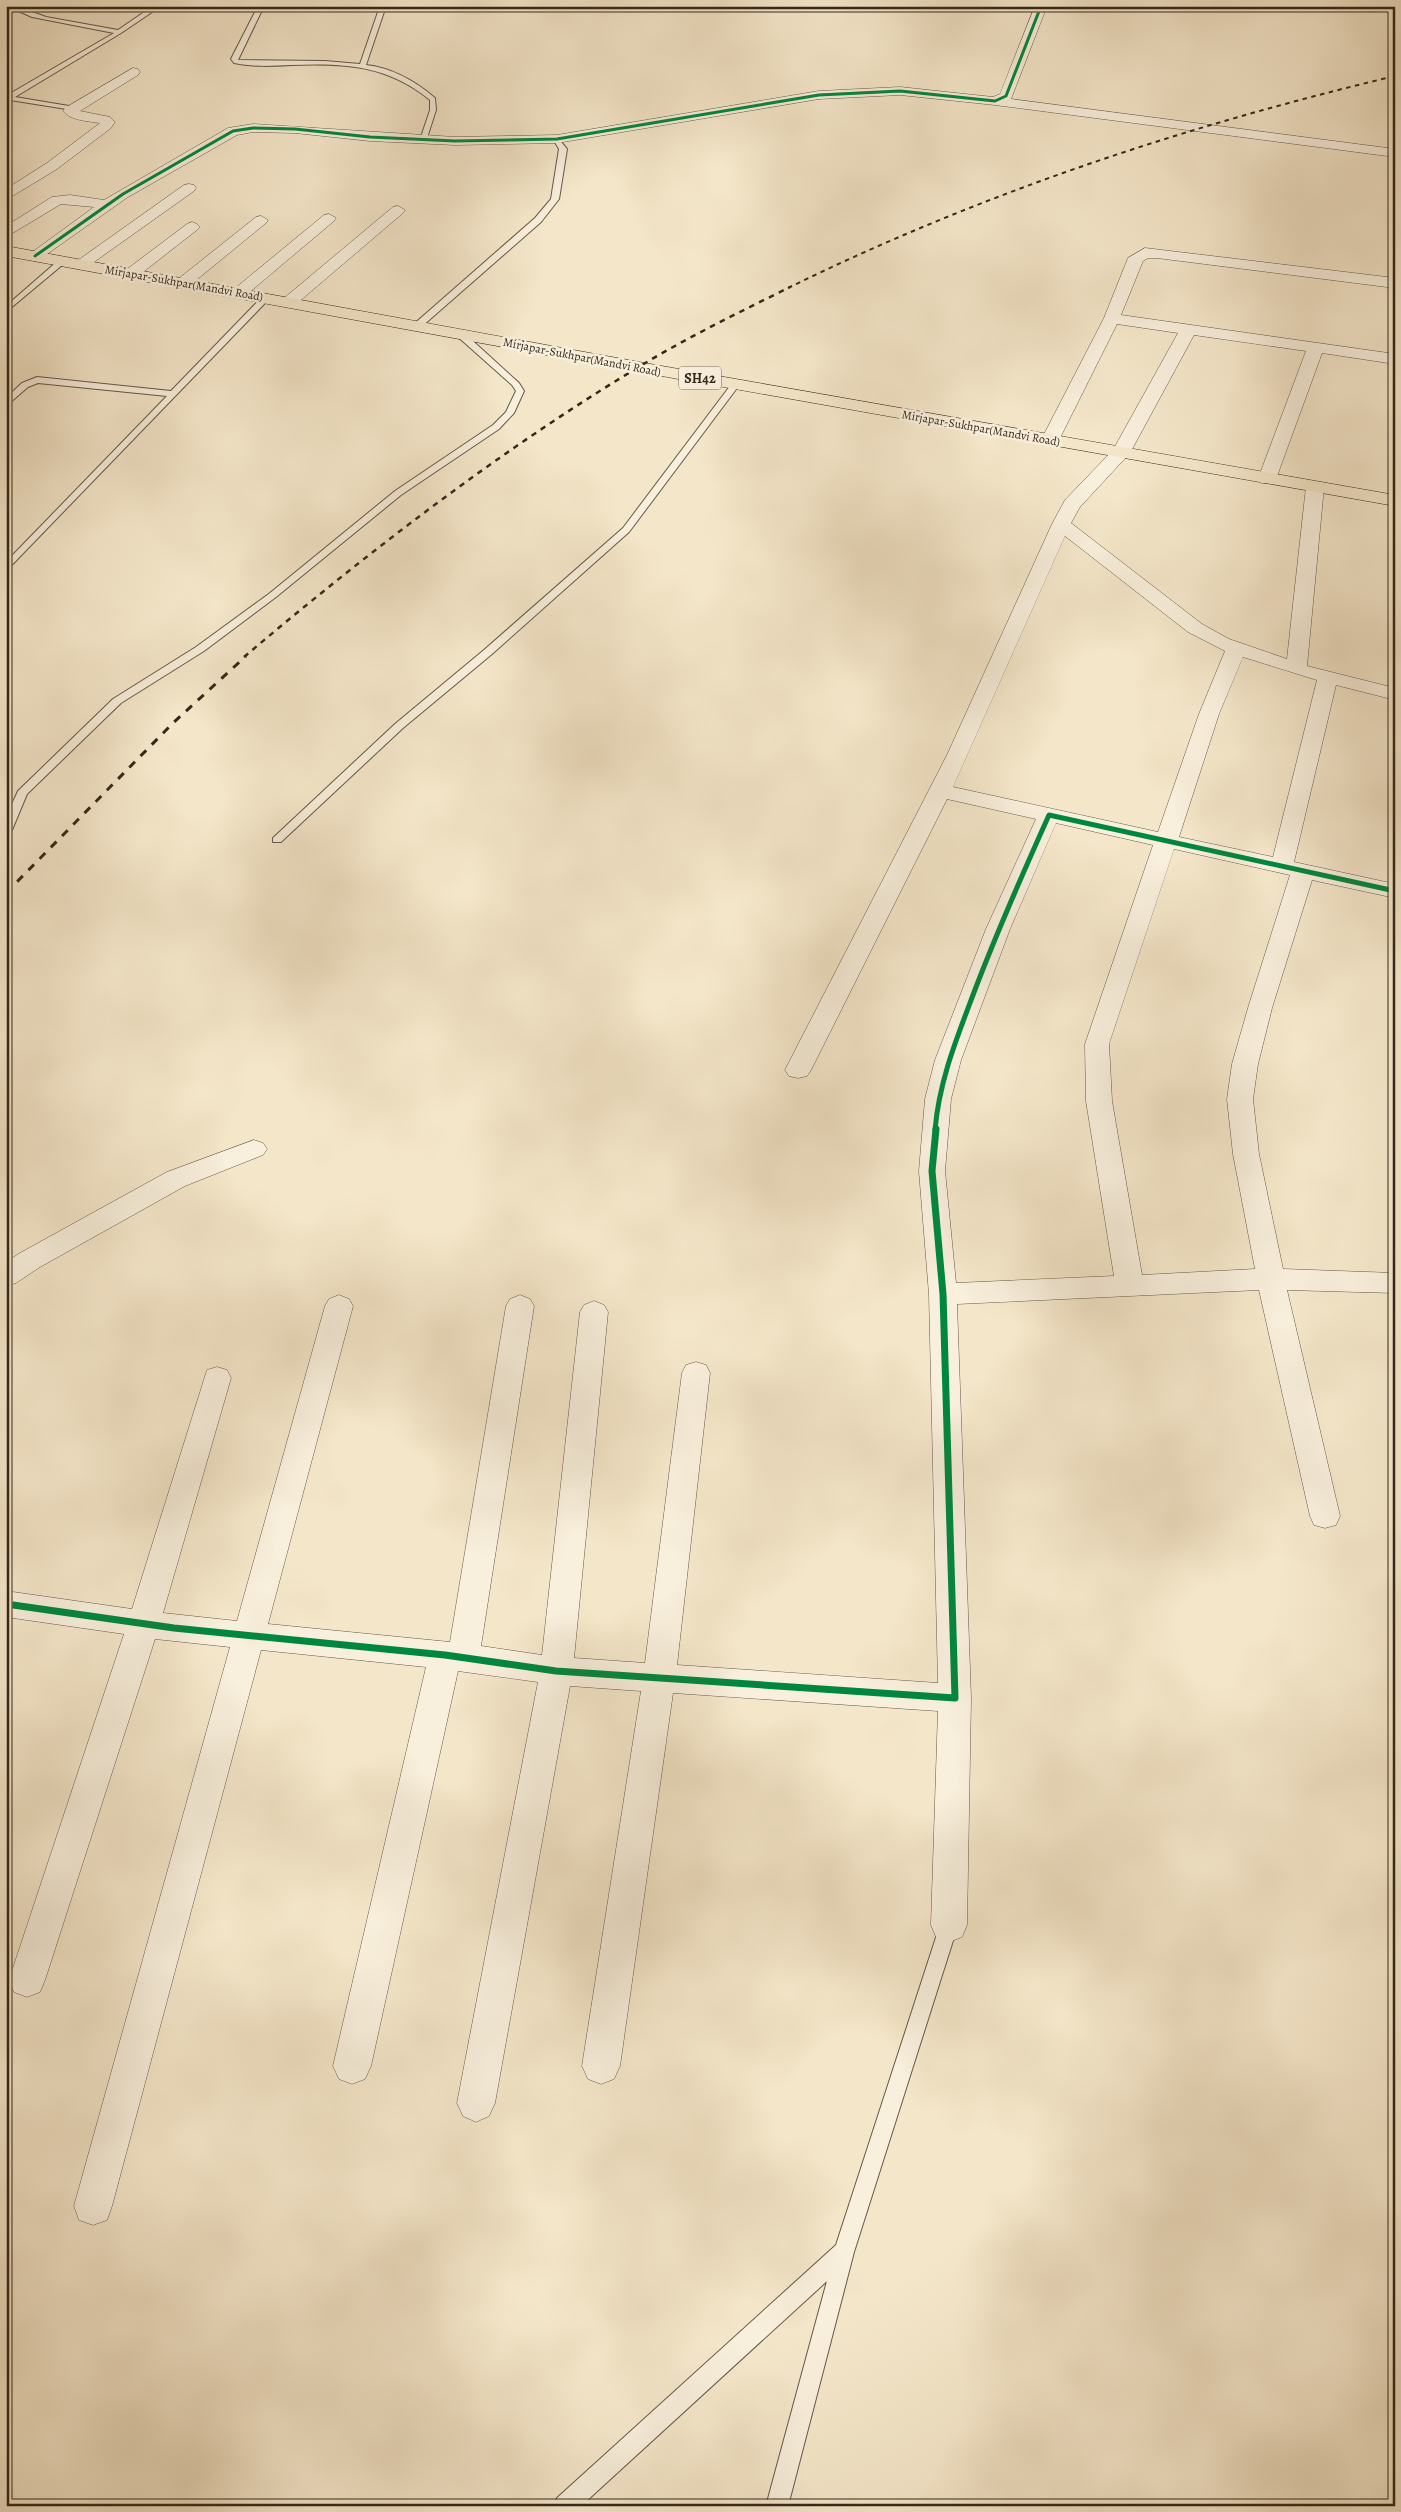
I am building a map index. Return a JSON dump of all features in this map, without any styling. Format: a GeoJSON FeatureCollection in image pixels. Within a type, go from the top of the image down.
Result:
{"type":"FeatureCollection","features":[{"type":"Feature","properties":{"kind":"main road","name":"Mirjapar-Sukhpar(Mandvi Road)"},"geometry":{"type":"LineString","coordinates":[[6,251],[1395,502]]}},
{"type":"Feature","properties":{"kind":"street"},"geometry":{"type":"LineString","coordinates":[[995,101],[1006,96],[1041,6]]}},
{"type":"Feature","properties":{"kind":"street"},"geometry":{"type":"LineString","coordinates":[[6,196],[63,158],[108,122],[70,111],[133,72]]}},
{"type":"Feature","properties":{"kind":"street"},"geometry":{"type":"LineString","coordinates":[[36,256],[106,205],[233,131],[242,129],[295,129],[424,140],[558,139],[819,95],[900,91],[995,101],[1395,153]]}},
{"type":"Feature","properties":{"kind":"street"},"geometry":{"type":"LineString","coordinates":[[82,264],[189,188]]}},
{"type":"Feature","properties":{"kind":"street"},"geometry":{"type":"LineString","coordinates":[[6,233],[57,200],[106,205]]}},
{"type":"Feature","properties":{"kind":"street"},"geometry":{"type":"LineString","coordinates":[[289,302],[398,210]]}},
{"type":"Feature","properties":{"kind":"street"},"geometry":{"type":"LineString","coordinates":[[239,293],[329,218]]}},
{"type":"Feature","properties":{"kind":"street"},"geometry":{"type":"LineString","coordinates":[[183,283],[261,220]]}},
{"type":"Feature","properties":{"kind":"street"},"geometry":{"type":"LineString","coordinates":[[132,273],[192,227]]}},
{"type":"Feature","properties":{"kind":"street"},"geometry":{"type":"LineString","coordinates":[[1050,440],[1112,318],[1136,258],[1145,253],[1272,266],[1395,283]]}},
{"type":"Feature","properties":{"kind":"street"},"geometry":{"type":"LineString","coordinates":[[1112,318],[1395,358]]}},
{"type":"Feature","properties":{"kind":"street"},"geometry":{"type":"LineString","coordinates":[[798,1070],[958,755],[1061,524],[1072,504],[1121,453],[1188,328]]}},
{"type":"Feature","properties":{"kind":"street"},"geometry":{"type":"LineString","coordinates":[[1266,479],[1316,347]]}},
{"type":"Feature","properties":{"kind":"street"},"geometry":{"type":"LineString","coordinates":[[1296,669],[1315,487]]}},
{"type":"Feature","properties":{"kind":"street"},"geometry":{"type":"LineString","coordinates":[[1061,524],[1195,628],[1236,649],[1296,669],[1395,694]]}},
{"type":"Feature","properties":{"kind":"street"},"geometry":{"type":"LineString","coordinates":[[1130,1286],[1099,1101],[1097,1044],[1209,714],[1236,649]]}},
{"type":"Feature","properties":{"kind":"street"},"geometry":{"type":"LineString","coordinates":[[1325,1516],[1284,1343],[1246,1154],[1240,1099],[1246,1064],[1293,868],[1328,677]]}},
{"type":"Feature","properties":{"kind":"street"},"geometry":{"type":"LineString","coordinates":[[940,791],[1395,891]]}},
{"type":"Feature","properties":{"kind":"street"},"geometry":{"type":"LineString","coordinates":[[949,1925],[954,1698],[943,1294],[932,1171],[938,1099],[948,1060],[998,929],[1048,815]]}},
{"type":"Feature","properties":{"kind":"street"},"geometry":{"type":"LineString","coordinates":[[6,1276],[30,1260],[176,1179],[254,1149]]}},
{"type":"Feature","properties":{"kind":"street"},"geometry":{"type":"LineString","coordinates":[[943,1294],[1271,1279],[1395,1283]]}},
{"type":"Feature","properties":{"kind":"street"},"geometry":{"type":"LineString","coordinates":[[93,2206],[339,1306]]}},
{"type":"Feature","properties":{"kind":"street"},"geometry":{"type":"LineString","coordinates":[[352,2066],[454,1656],[520,1306]]}},
{"type":"Feature","properties":{"kind":"street"},"geometry":{"type":"LineString","coordinates":[[476,2103],[556,1672],[594,1312]]}},
{"type":"Feature","properties":{"kind":"street"},"geometry":{"type":"LineString","coordinates":[[601,2066],[659,1678],[696,1373]]}},
{"type":"Feature","properties":{"kind":"street"},"geometry":{"type":"LineString","coordinates":[[27,1980],[144,1624],[217,1378]]}},
{"type":"Feature","properties":{"kind":"street"},"geometry":{"type":"LineString","coordinates":[[6,1604],[144,1624],[454,1656],[556,1672],[954,1698]]}},
{"type":"Feature","properties":{"kind":"lane"},"geometry":{"type":"LineString","coordinates":[[10,6],[25,14],[102,26],[119,32]]}},
{"type":"Feature","properties":{"kind":"lane"},"geometry":{"type":"LineString","coordinates":[[7,99],[119,32],[158,6]]}},
{"type":"Feature","properties":{"kind":"lane"},"geometry":{"type":"LineString","coordinates":[[261,6],[234,59],[236,62],[254,64],[363,65],[392,72],[426,92],[433,99],[433,110],[424,140]]}},
{"type":"Feature","properties":{"kind":"lane"},"geometry":{"type":"LineString","coordinates":[[363,65],[382,6]]}},
{"type":"Feature","properties":{"kind":"lane"},"geometry":{"type":"LineString","coordinates":[[7,99],[73,108]]}},
{"type":"Feature","properties":{"kind":"lane"},"geometry":{"type":"LineString","coordinates":[[417,326],[538,220],[556,199],[563,149],[558,139]]}},
{"type":"Feature","properties":{"kind":"lane"},"geometry":{"type":"LineString","coordinates":[[6,310],[63,260]]}},
{"type":"Feature","properties":{"kind":"lane"},"geometry":{"type":"LineString","coordinates":[[6,568],[266,298]]}},
{"type":"Feature","properties":{"kind":"lane"},"geometry":{"type":"LineString","coordinates":[[6,830],[22,793],[117,701],[207,644],[273,595],[398,493],[496,427],[510,413],[520,391],[460,334]]}},
{"type":"Feature","properties":{"kind":"lane"},"geometry":{"type":"LineString","coordinates":[[6,403],[25,385],[37,380],[174,394]]}},
{"type":"Feature","properties":{"kind":"lane"},"geometry":{"type":"LineString","coordinates":[[277,840],[399,726],[488,652],[626,530],[736,384]]}},
{"type":"Feature","properties":{"kind":"lane"},"geometry":{"type":"LineString","coordinates":[[777,2506],[844,2252],[949,1925]]}},
{"type":"Feature","properties":{"kind":"lane"},"geometry":{"type":"LineString","coordinates":[[565,2506],[844,2252]]}},
{"type":"Feature","properties":{"kind":"railway"},"geometry":{"type":"LineString","coordinates":[[788,288],[935,222],[1010,192],[1086,165],[1239,117],[1395,76]]}},
{"type":"Feature","properties":{"kind":"railway"},"geometry":{"type":"LineString","coordinates":[[244,657],[290,618],[434,505],[534,434],[585,400],[656,357],[712,326],[788,288]]}},
{"type":"Feature","properties":{"kind":"railway"},"geometry":{"type":"LineString","coordinates":[[6,893],[173,723],[246,656]]}},
{"type":"Feature","properties":{"kind":"cycle path"},"geometry":{"type":"LineString","coordinates":[[35,256],[123,194],[233,131],[253,128],[295,129],[370,137],[455,141],[557,139],[819,95],[900,91],[995,101],[1006,96],[1041,6]]}},
{"type":"Feature","properties":{"kind":"cycle path"},"geometry":{"type":"LineString","coordinates":[[6,1604],[174,1628],[445,1655],[556,1671],[955,1698],[943,1294],[932,1171],[938,1099],[948,1060],[998,929],[1049,815],[1395,891]]}}]}
